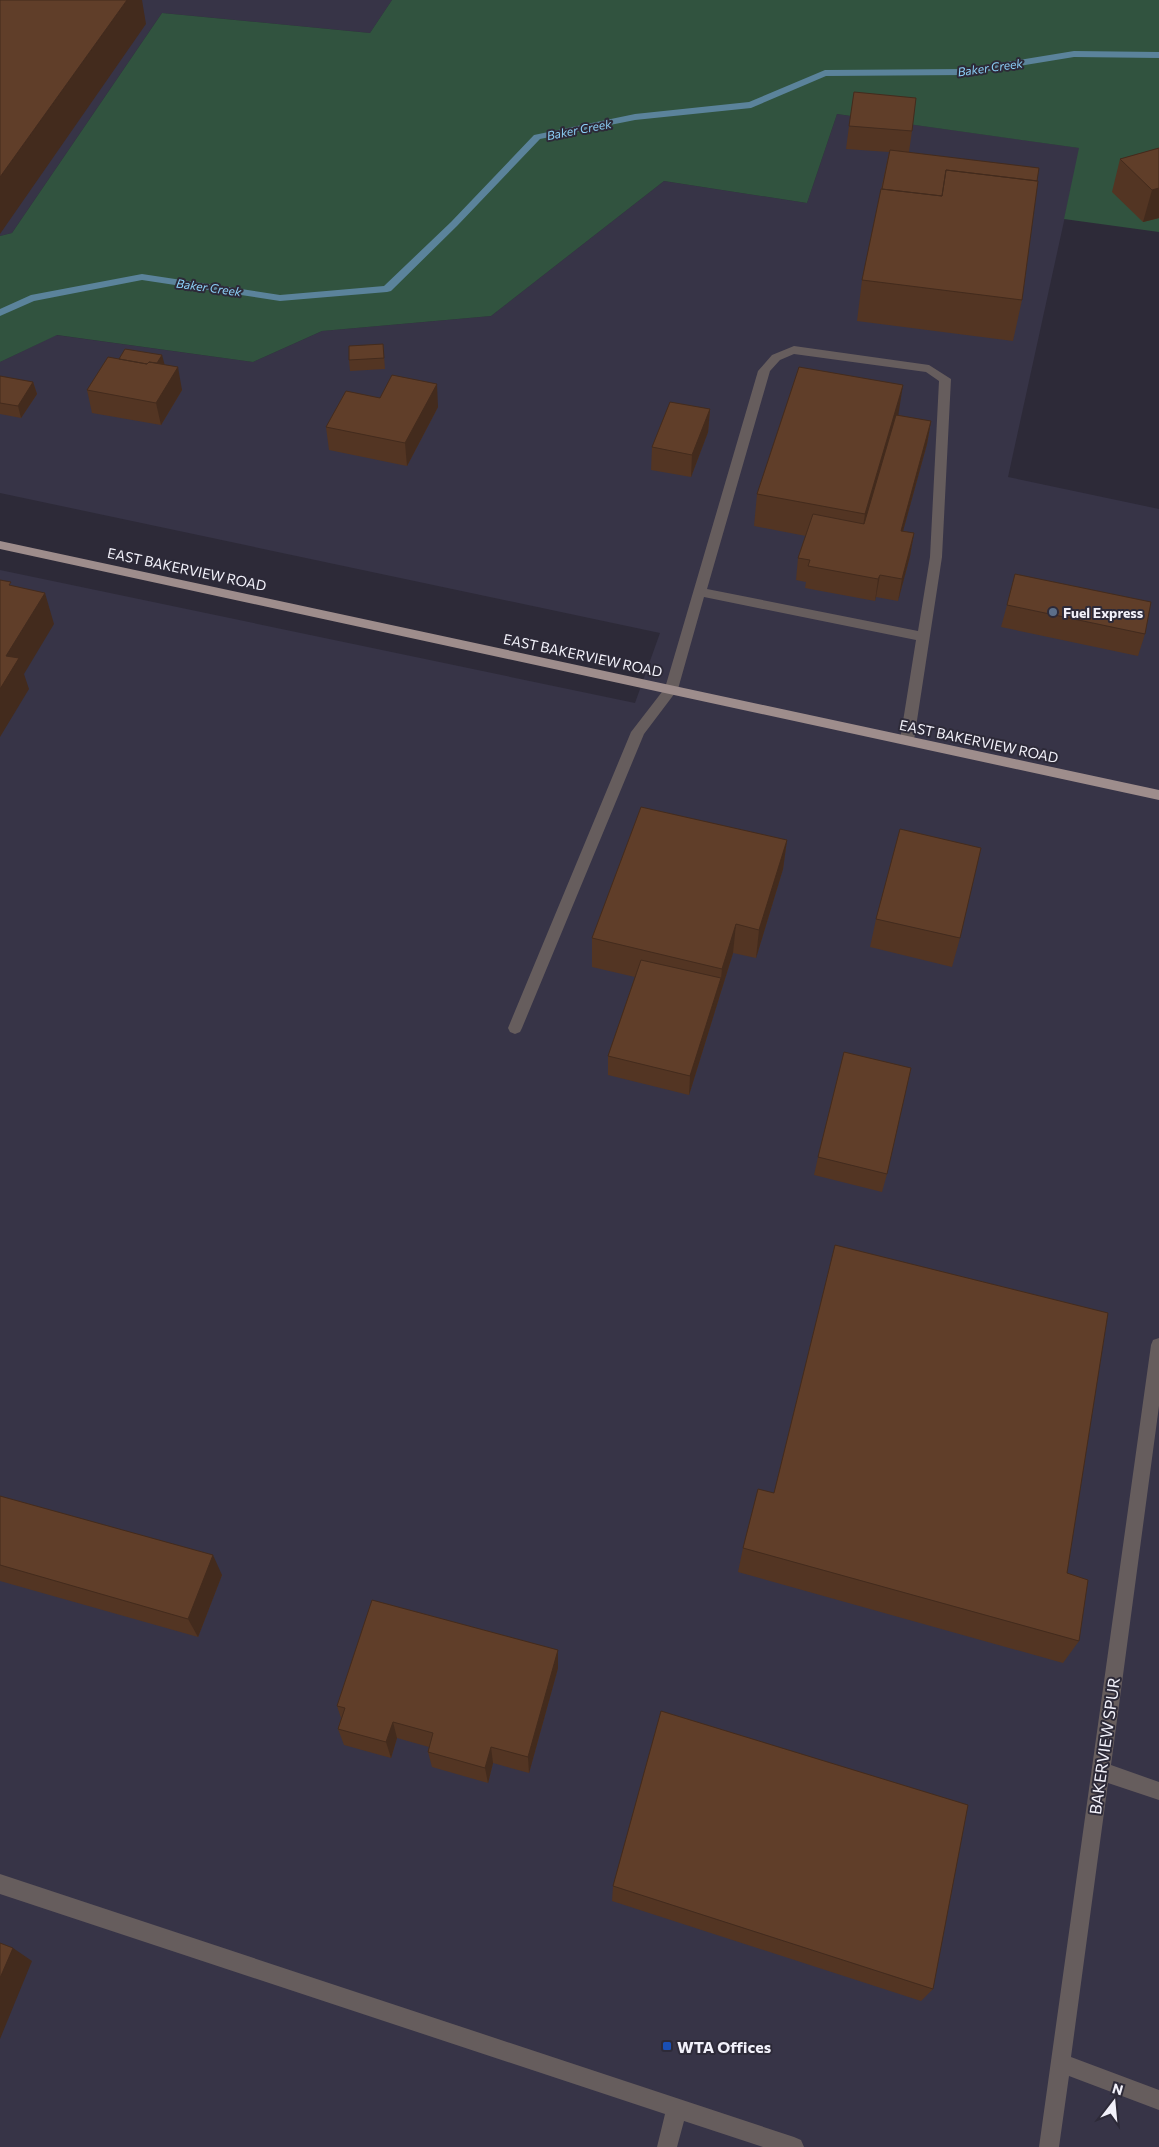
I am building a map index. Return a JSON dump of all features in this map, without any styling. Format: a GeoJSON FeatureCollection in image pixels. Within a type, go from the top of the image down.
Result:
{"type":"FeatureCollection","features":[{"type":"Feature","properties":{"kind":"main road","name":"EAST BAKERVIEW ROAD"},"geometry":{"type":"LineString","coordinates":[[0,545],[1159,795]]}},
{"type":"Feature","properties":{"kind":"street"},"geometry":{"type":"LineString","coordinates":[[516,1028],[638,732],[670,689],[764,371],[770,361],[779,354],[794,350],[929,369],[945,379],[936,557],[907,740]]}},
{"type":"Feature","properties":{"kind":"street"},"geometry":{"type":"LineString","coordinates":[[699,592],[923,637]]}},
{"type":"Feature","properties":{"kind":"street","name":"BAKERVIEW SPUR"},"geometry":{"type":"LineString","coordinates":[[1049,2147],[1159,1345]]}},
{"type":"Feature","properties":{"kind":"street"},"geometry":{"type":"LineString","coordinates":[[1100,1771],[1159,1791]]}},
{"type":"Feature","properties":{"kind":"street"},"geometry":{"type":"LineString","coordinates":[[0,1884],[794,2147]]}},
{"type":"Feature","properties":{"kind":"street"},"geometry":{"type":"LineString","coordinates":[[1060,2063],[1159,2100]]}},
{"type":"Feature","properties":{"kind":"street"},"geometry":{"type":"LineString","coordinates":[[667,2147],[676,2108]]}},
{"type":"Feature","properties":{"kind":"shaded area"},"geometry":{"type":"Polygon","coordinates":[[[0,0],[392,0],[370,33],[162,13],[12,233],[0,236],[0,0]]]}},
{"type":"Feature","properties":{"kind":"shaded area"},"geometry":{"type":"Polygon","coordinates":[[[837,114],[1080,148],[1008,477],[1159,509],[1159,2147],[0,2147],[0,570],[635,703],[660,633],[0,493],[0,362],[56,335],[253,362],[322,331],[491,316],[664,181],[807,203],[837,114]]]}},
{"type":"Feature","properties":{"kind":"green space"},"geometry":{"type":"Polygon","coordinates":[[[392,0],[1159,0],[1159,232],[1064,219],[1079,148],[837,114],[807,203],[664,181],[491,316],[322,331],[253,362],[57,335],[0,362],[0,236],[12,233],[162,13],[370,33],[392,0]]]}},
{"type":"Feature","properties":{"kind":"building"},"geometry":{"type":"Polygon","coordinates":[[[0,0],[127,0],[0,177],[0,0]]]}},
{"type":"Feature","properties":{"kind":"building"},"geometry":{"type":"Polygon","coordinates":[[[854,92],[916,98],[912,131],[849,126],[854,92]]]}},
{"type":"Feature","properties":{"kind":"building"},"geometry":{"type":"Polygon","coordinates":[[[1159,148],[1159,188],[1152,190],[1120,159],[1159,148]]]}},
{"type":"Feature","properties":{"kind":"building"},"geometry":{"type":"Polygon","coordinates":[[[890,150],[1039,168],[1037,181],[946,170],[942,196],[882,189],[890,150]]]}},
{"type":"Feature","properties":{"kind":"building"},"geometry":{"type":"Polygon","coordinates":[[[946,170],[1038,181],[1022,300],[862,280],[881,189],[942,196],[946,170]]]}},
{"type":"Feature","properties":{"kind":"building"},"geometry":{"type":"Polygon","coordinates":[[[383,344],[384,358],[349,360],[349,346],[383,344]]]}},
{"type":"Feature","properties":{"kind":"building"},"geometry":{"type":"Polygon","coordinates":[[[125,349],[162,355],[157,363],[149,362],[147,364],[119,359],[125,349]]]}},
{"type":"Feature","properties":{"kind":"building"},"geometry":{"type":"Polygon","coordinates":[[[108,357],[178,367],[156,403],[87,390],[108,357]]]}},
{"type":"Feature","properties":{"kind":"building"},"geometry":{"type":"Polygon","coordinates":[[[799,367],[903,385],[865,514],[757,494],[799,367]]]}},
{"type":"Feature","properties":{"kind":"building"},"geometry":{"type":"Polygon","coordinates":[[[392,375],[437,384],[405,443],[326,427],[346,391],[380,398],[392,375]]]}},
{"type":"Feature","properties":{"kind":"building"},"geometry":{"type":"Polygon","coordinates":[[[0,376],[33,382],[18,406],[0,403],[0,376]]]}},
{"type":"Feature","properties":{"kind":"building"},"geometry":{"type":"Polygon","coordinates":[[[670,402],[710,409],[692,455],[652,447],[670,402]]]}},
{"type":"Feature","properties":{"kind":"building"},"geometry":{"type":"Polygon","coordinates":[[[896,415],[931,421],[901,531],[914,533],[902,579],[880,575],[878,579],[808,566],[810,560],[798,558],[813,514],[864,524],[896,415]]]}},
{"type":"Feature","properties":{"kind":"building"},"geometry":{"type":"Polygon","coordinates":[[[1015,574],[1151,602],[1145,634],[1007,605],[1015,574]]]}},
{"type":"Feature","properties":{"kind":"building"},"geometry":{"type":"Polygon","coordinates":[[[0,580],[11,582],[9,585],[45,593],[6,656],[19,658],[0,689],[0,580]]]}},
{"type":"Feature","properties":{"kind":"building"},"geometry":{"type":"Polygon","coordinates":[[[641,807],[787,840],[759,930],[736,924],[722,969],[592,938],[641,807]]]}},
{"type":"Feature","properties":{"kind":"building"},"geometry":{"type":"Polygon","coordinates":[[[900,829],[981,848],[960,938],[876,919],[900,829]]]}},
{"type":"Feature","properties":{"kind":"building"},"geometry":{"type":"Polygon","coordinates":[[[641,960],[721,978],[690,1076],[608,1056],[641,960]]]}},
{"type":"Feature","properties":{"kind":"building"},"geometry":{"type":"Polygon","coordinates":[[[844,1052],[911,1068],[887,1174],[818,1157],[844,1052]]]}},
{"type":"Feature","properties":{"kind":"building"},"geometry":{"type":"Polygon","coordinates":[[[835,1245],[1108,1313],[1067,1573],[1088,1580],[1079,1641],[743,1548],[758,1489],[774,1493],[835,1245]]]}},
{"type":"Feature","properties":{"kind":"building"},"geometry":{"type":"Polygon","coordinates":[[[0,1496],[213,1555],[188,1619],[0,1565],[0,1496]]]}},
{"type":"Feature","properties":{"kind":"building"},"geometry":{"type":"Polygon","coordinates":[[[372,1600],[558,1650],[528,1757],[491,1747],[485,1768],[428,1752],[433,1733],[393,1722],[386,1742],[338,1729],[345,1708],[337,1706],[372,1600]]]}},
{"type":"Feature","properties":{"kind":"building"},"geometry":{"type":"Polygon","coordinates":[[[661,1711],[968,1805],[933,1989],[613,1886],[661,1711]]]}},
{"type":"Feature","properties":{"kind":"building"},"geometry":{"type":"Polygon","coordinates":[[[0,1943],[13,1948],[0,1978],[0,1943]]]}},
{"type":"Feature","properties":{"kind":"waterway","name":"Baker Creek"},"geometry":{"type":"LineString","coordinates":[[0,313],[31,298],[142,277],[280,298],[387,289],[454,224],[537,137],[635,117],[751,105],[825,73],[965,72],[1074,54],[1159,55]]}},
{"type":"Feature","properties":{"kind":"place","name":"Fuel Express"},"geometry":{"type":"Point","coordinates":[1053,612]}},
{"type":"Feature","properties":{"kind":"place","name":"WTA Offices"},"geometry":{"type":"Point","coordinates":[667,2046]}}]}
